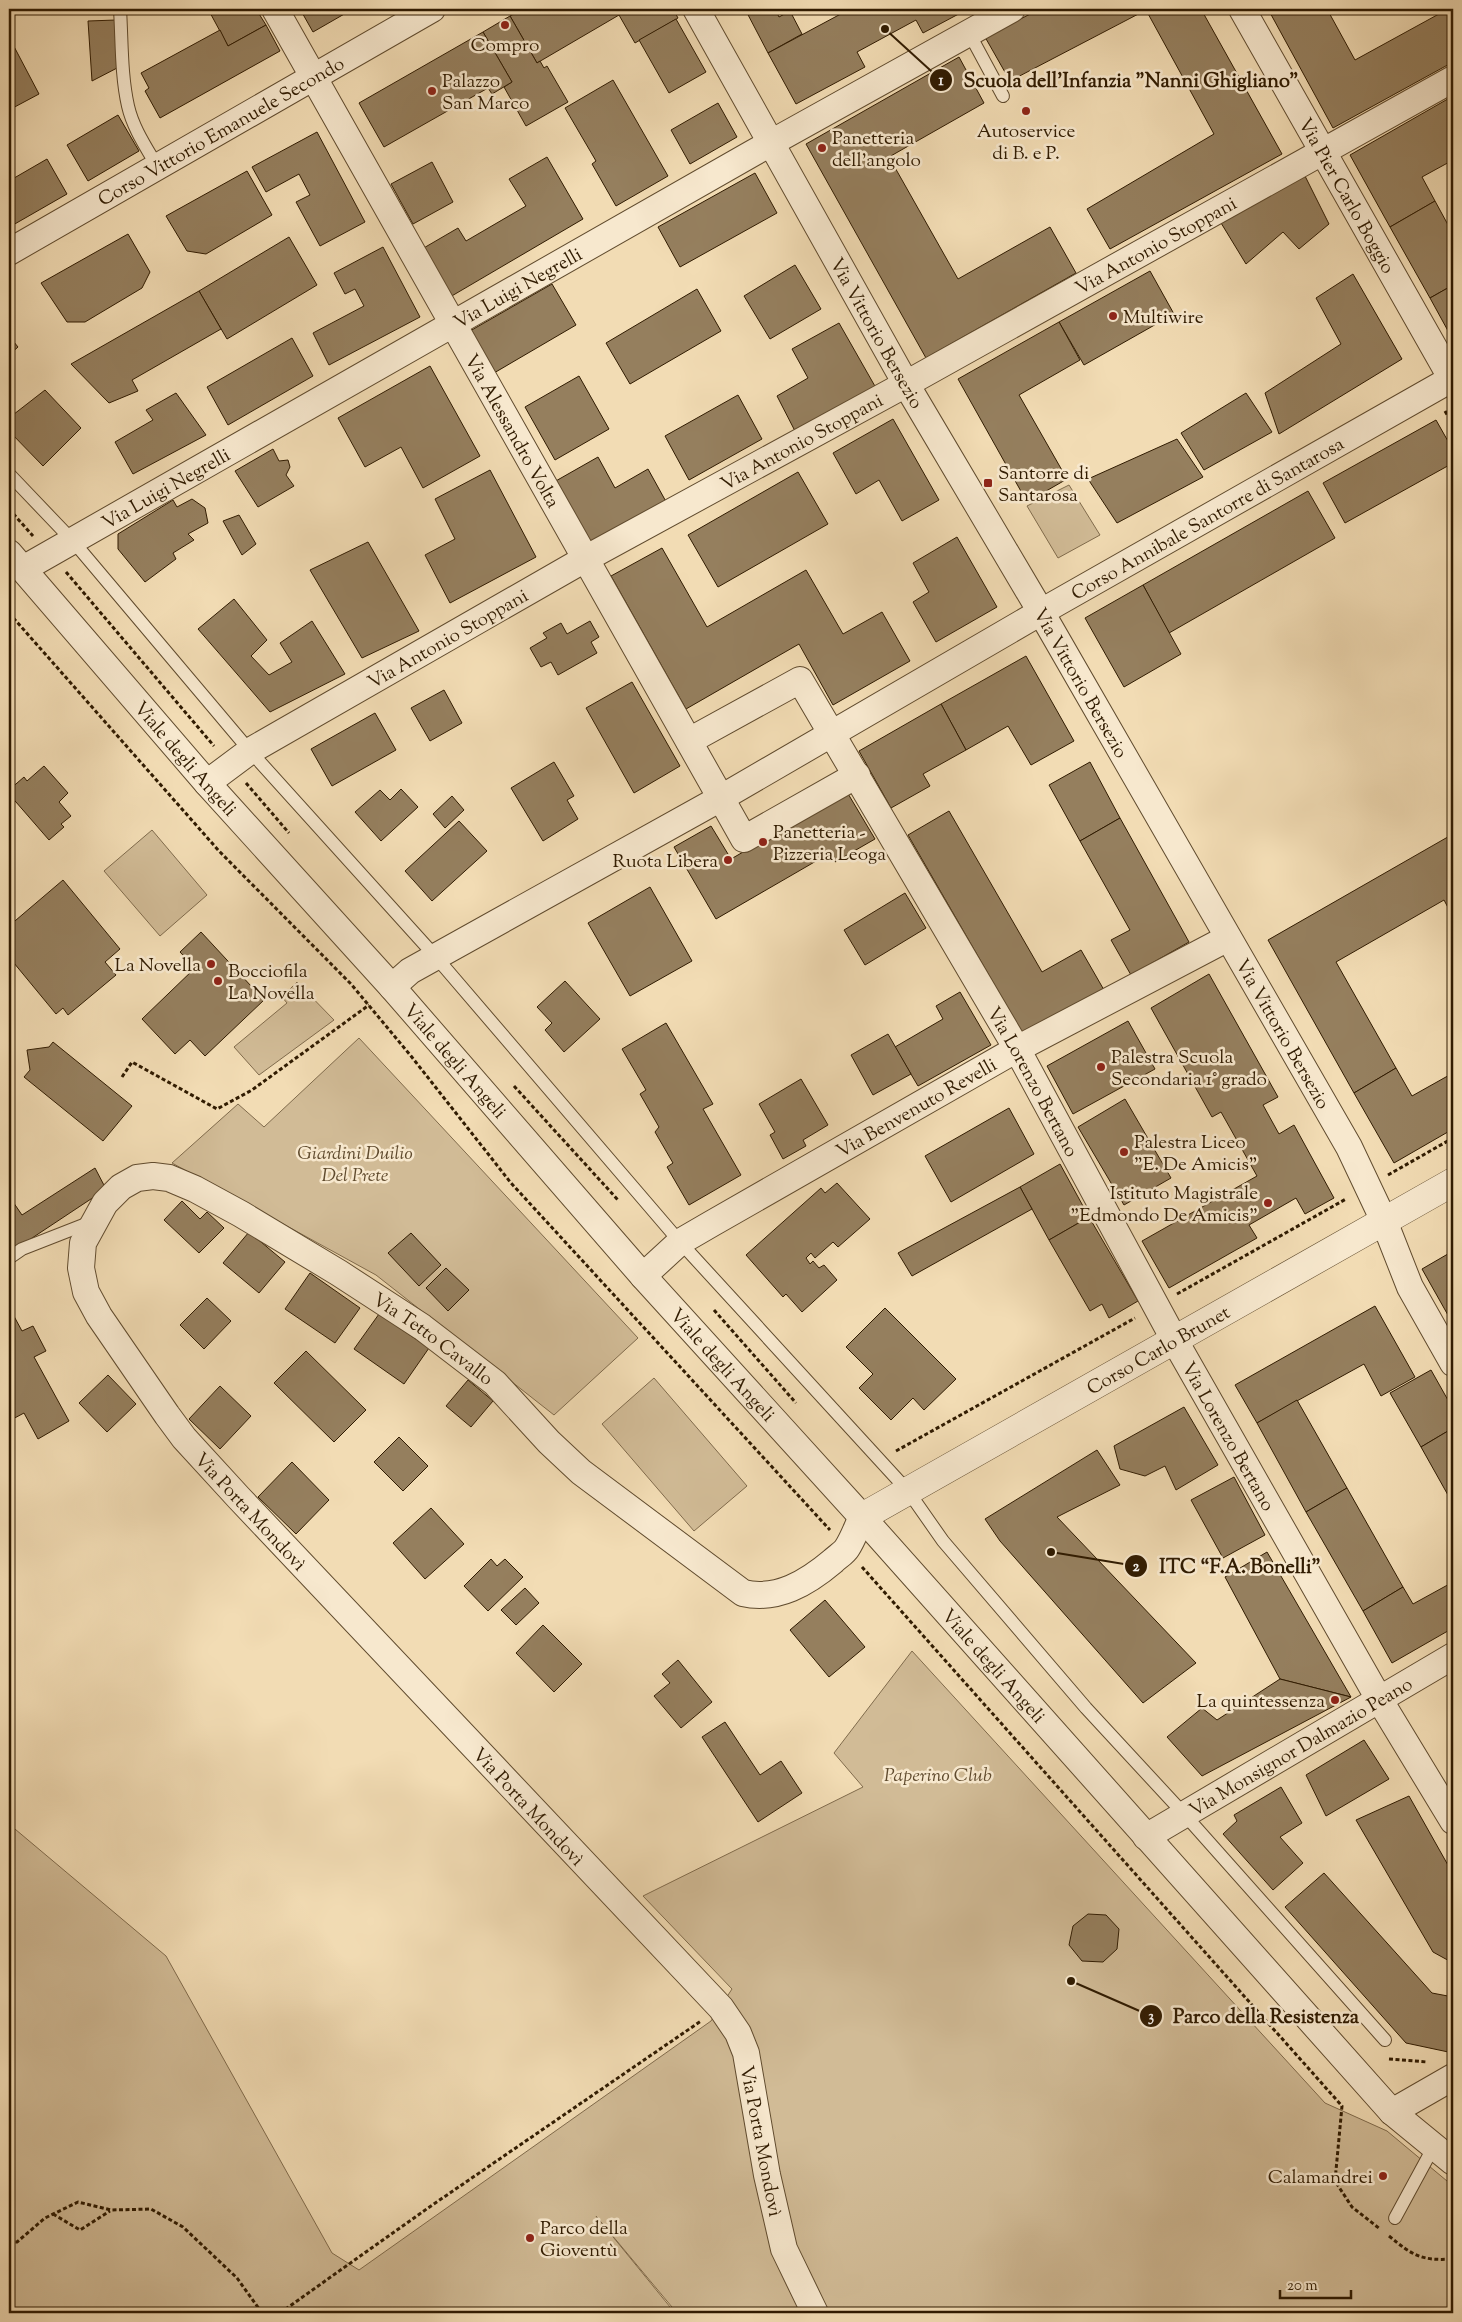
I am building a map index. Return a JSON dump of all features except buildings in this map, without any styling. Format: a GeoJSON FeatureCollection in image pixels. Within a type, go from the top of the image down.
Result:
{"type":"FeatureCollection","features":[{"type":"Feature","properties":{"kind":"street","name":"Via Alessandro Volta"},"geometry":{"type":"LineString","coordinates":[[275,9],[722,798]]}},
{"type":"Feature","properties":{"kind":"street","name":"Corso Vittorio Emanuele Secondo"},"geometry":{"type":"LineString","coordinates":[[9,252],[432,9]]}},
{"type":"Feature","properties":{"kind":"street","name":"Via Vittorio Bersezio"},"geometry":{"type":"LineString","coordinates":[[696,9],[906,384],[1041,612],[1349,1147],[1384,1221],[1410,1286],[1453,1363]]}},
{"type":"Feature","properties":{"kind":"street","name":"Via Luigi Negrelli"},"geometry":{"type":"LineString","coordinates":[[16,561],[49,553],[771,143],[1012,9]]}},
{"type":"Feature","properties":{"kind":"street","name":"Via Pier Carlo Boggio"},"geometry":{"type":"LineString","coordinates":[[1242,9],[1453,379]]}},
{"type":"Feature","properties":{"kind":"street","name":"Via Antonio Stoppani"},"geometry":{"type":"LineString","coordinates":[[207,783],[240,758],[585,559],[906,384],[1453,79]]}},
{"type":"Feature","properties":{"kind":"street","name":"Corso Annibale Santorre di Santarosa"},"geometry":{"type":"LineString","coordinates":[[392,987],[410,971],[436,956],[722,798],[1041,612],[1453,379]]}},
{"type":"Feature","properties":{"kind":"street","name":"Viale degli Angeli"},"geometry":{"type":"LineString","coordinates":[[16,561],[207,783],[392,987],[642,1276],[862,1517],[1392,2112],[1443,2155]]}},
{"type":"Feature","properties":{"kind":"street"},"geometry":{"type":"LineString","coordinates":[[689,741],[800,680],[832,735]]}},
{"type":"Feature","properties":{"kind":"street","name":"Via Lorenzo Bertano"},"geometry":{"type":"LineString","coordinates":[[832,735],[858,775],[1017,1049],[1174,1341],[1379,1699],[1453,1821]]}},
{"type":"Feature","properties":{"kind":"street"},"geometry":{"type":"LineString","coordinates":[[722,798],[744,839],[858,775]]}},
{"type":"Feature","properties":{"kind":"street","name":"Via Benvenuto Revelli"},"geometry":{"type":"LineString","coordinates":[[642,1276],[680,1242],[1017,1049],[1228,938]]}},
{"type":"Feature","properties":{"kind":"street","name":"Via Tetto Cavallo"},"geometry":{"type":"LineString","coordinates":[[128,1358],[99,1316],[86,1292],[81,1268],[83,1243],[93,1221],[105,1203],[121,1187],[137,1178],[153,1176],[169,1178],[196,1189],[241,1214],[422,1327],[495,1383],[549,1442],[581,1472],[743,1593],[756,1596],[778,1594],[796,1586],[824,1569],[847,1549],[862,1517]]}},
{"type":"Feature","properties":{"kind":"street","name":"Corso Carlo Brunet"},"geometry":{"type":"LineString","coordinates":[[862,1517],[1453,1182]]}},
{"type":"Feature","properties":{"kind":"street","name":"Via Porta Mondovì"},"geometry":{"type":"LineString","coordinates":[[128,1358],[184,1438],[721,2008],[738,2033],[746,2053],[767,2175],[784,2249],[815,2313]]}},
{"type":"Feature","properties":{"kind":"street","name":"Via Monsignor Dalmazio Peano"},"geometry":{"type":"LineString","coordinates":[[1146,1836],[1453,1656]]}},
{"type":"Feature","properties":{"kind":"street"},"geometry":{"type":"LineString","coordinates":[[1392,2112],[1444,2071]]}},
{"type":"Feature","properties":{"kind":"lane"},"geometry":{"type":"LineString","coordinates":[[120,9],[124,81],[128,108],[139,136],[157,166]]}},
{"type":"Feature","properties":{"kind":"lane"},"geometry":{"type":"LineString","coordinates":[[969,34],[1003,96]]}},
{"type":"Feature","properties":{"kind":"lane"},"geometry":{"type":"LineString","coordinates":[[9,474],[72,540],[240,758],[436,956],[680,1242],[908,1491],[950,1549],[1086,1708],[1184,1814],[1385,2040]]}},
{"type":"Feature","properties":{"kind":"lane"},"geometry":{"type":"LineString","coordinates":[[9,1258],[22,1249],[93,1221]]}},
{"type":"Feature","properties":{"kind":"lane"},"geometry":{"type":"LineString","coordinates":[[1395,2218],[1443,2155]]}},
{"type":"Feature","properties":{"kind":"path"},"geometry":{"type":"LineString","coordinates":[[9,509],[240,758],[294,838]]}},
{"type":"Feature","properties":{"kind":"path"},"geometry":{"type":"LineString","coordinates":[[9,613],[219,851],[352,984],[511,1183],[812,1510]]}},
{"type":"Feature","properties":{"kind":"path"},"geometry":{"type":"LineString","coordinates":[[122,1077],[132,1062],[217,1109],[252,1090],[369,1005]]}},
{"type":"Feature","properties":{"kind":"path"},"geometry":{"type":"LineString","coordinates":[[509,1080],[620,1204]]}},
{"type":"Feature","properties":{"kind":"path"},"geometry":{"type":"LineString","coordinates":[[712,1307],[797,1405]]}},
{"type":"Feature","properties":{"kind":"path"},"geometry":{"type":"LineString","coordinates":[[847,1549],[1342,2106],[1335,2181],[1352,2207],[1410,2254],[1433,2260],[1453,2260]]}},
{"type":"Feature","properties":{"kind":"path"},"geometry":{"type":"LineString","coordinates":[[280,2313],[428,2208],[721,2008]]}},
{"type":"Feature","properties":{"kind":"path"},"geometry":{"type":"LineString","coordinates":[[1380,2058],[1426,2062],[1444,2071]]}},
{"type":"Feature","properties":{"kind":"path"},"geometry":{"type":"LineString","coordinates":[[9,2242],[17,2242],[52,2214],[78,2202],[111,2210],[151,2209],[184,2226],[237,2278],[262,2313]]}},
{"type":"Feature","properties":{"kind":"path"},"geometry":{"type":"LineString","coordinates":[[52,2214],[80,2230],[111,2210]]}},
{"type":"Feature","properties":{"kind":"green space"},"geometry":{"type":"Polygon","coordinates":[[[1069,485],[1100,535],[1058,558],[1027,506],[1069,485]]]}},
{"type":"Feature","properties":{"kind":"green space"},"geometry":{"type":"Polygon","coordinates":[[[152,830],[207,895],[160,936],[104,871],[152,830]]]}},
{"type":"Feature","properties":{"kind":"green space"},"geometry":{"type":"Polygon","coordinates":[[[297,982],[334,1020],[259,1075],[234,1047],[287,1003],[282,997],[297,982]]]}},
{"type":"Feature","properties":{"kind":"green space","name":"Giardini Duilio Del Prete"},"geometry":{"type":"Polygon","coordinates":[[[359,1038],[638,1338],[554,1415],[376,1275],[172,1163],[238,1104],[264,1127],[359,1038]]]}},
{"type":"Feature","properties":{"kind":"green space"},"geometry":{"type":"Polygon","coordinates":[[[654,1378],[747,1486],[694,1531],[602,1424],[654,1378]]]}},
{"type":"Feature","properties":{"kind":"green space","name":"Paperino Club"},"geometry":{"type":"Polygon","coordinates":[[[912,1651],[1325,2103],[1387,2131],[1453,2186],[1453,2313],[677,2313],[596,2216],[675,2313],[9,2313],[9,1824],[166,1956],[332,2253],[359,2270],[711,2021],[732,1989],[643,1896],[863,1787],[834,1753],[912,1651]]]}},
{"type":"Feature","properties":{"kind":"place","name":"Compro"},"geometry":{"type":"Point","coordinates":[505,25]}},
{"type":"Feature","properties":{"kind":"place","name":"Scuola dell'Infanzia \"Nanni Ghigliano\""},"geometry":{"type":"Point","coordinates":[885,29]}},
{"type":"Feature","properties":{"kind":"place","name":"Palazzo San Marco"},"geometry":{"type":"Point","coordinates":[432,91]}},
{"type":"Feature","properties":{"kind":"place","name":"Autoservice di B. e P."},"geometry":{"type":"Point","coordinates":[1026,111]}},
{"type":"Feature","properties":{"kind":"place","name":"Panetteria dell'angolo"},"geometry":{"type":"Point","coordinates":[822,148]}},
{"type":"Feature","properties":{"kind":"place","name":"Multiwire"},"geometry":{"type":"Point","coordinates":[1113,316]}},
{"type":"Feature","properties":{"kind":"place","name":"Santorre di Santarosa"},"geometry":{"type":"Point","coordinates":[988,483]}},
{"type":"Feature","properties":{"kind":"place","name":"Panetteria - Pizzeria Leoga"},"geometry":{"type":"Point","coordinates":[763,842]}},
{"type":"Feature","properties":{"kind":"place","name":"Ruota Libera"},"geometry":{"type":"Point","coordinates":[728,860]}},
{"type":"Feature","properties":{"kind":"place","name":"La Novella"},"geometry":{"type":"Point","coordinates":[211,964]}},
{"type":"Feature","properties":{"kind":"place","name":"Bocciofila La Novella"},"geometry":{"type":"Point","coordinates":[218,981]}},
{"type":"Feature","properties":{"kind":"place","name":"Palestra Scuola Secondaria 1° grado"},"geometry":{"type":"Point","coordinates":[1101,1067]}},
{"type":"Feature","properties":{"kind":"place","name":"Palestra Liceo \"E. De Amicis\""},"geometry":{"type":"Point","coordinates":[1124,1152]}},
{"type":"Feature","properties":{"kind":"place","name":"Istituto Magistrale \"Edmondo De Amicis\""},"geometry":{"type":"Point","coordinates":[1268,1203]}},
{"type":"Feature","properties":{"kind":"place","name":"ITC “F.A. Bonelli”"},"geometry":{"type":"Point","coordinates":[1051,1552]}},
{"type":"Feature","properties":{"kind":"place","name":"La quintessenza"},"geometry":{"type":"Point","coordinates":[1335,1700]}},
{"type":"Feature","properties":{"kind":"place","name":"Parco della Resistenza"},"geometry":{"type":"Point","coordinates":[1071,1981]}},
{"type":"Feature","properties":{"kind":"place","name":"Calamandrei"},"geometry":{"type":"Point","coordinates":[1383,2176]}},
{"type":"Feature","properties":{"kind":"place","name":"Parco della Gioventù"},"geometry":{"type":"Point","coordinates":[530,2238]}}]}
